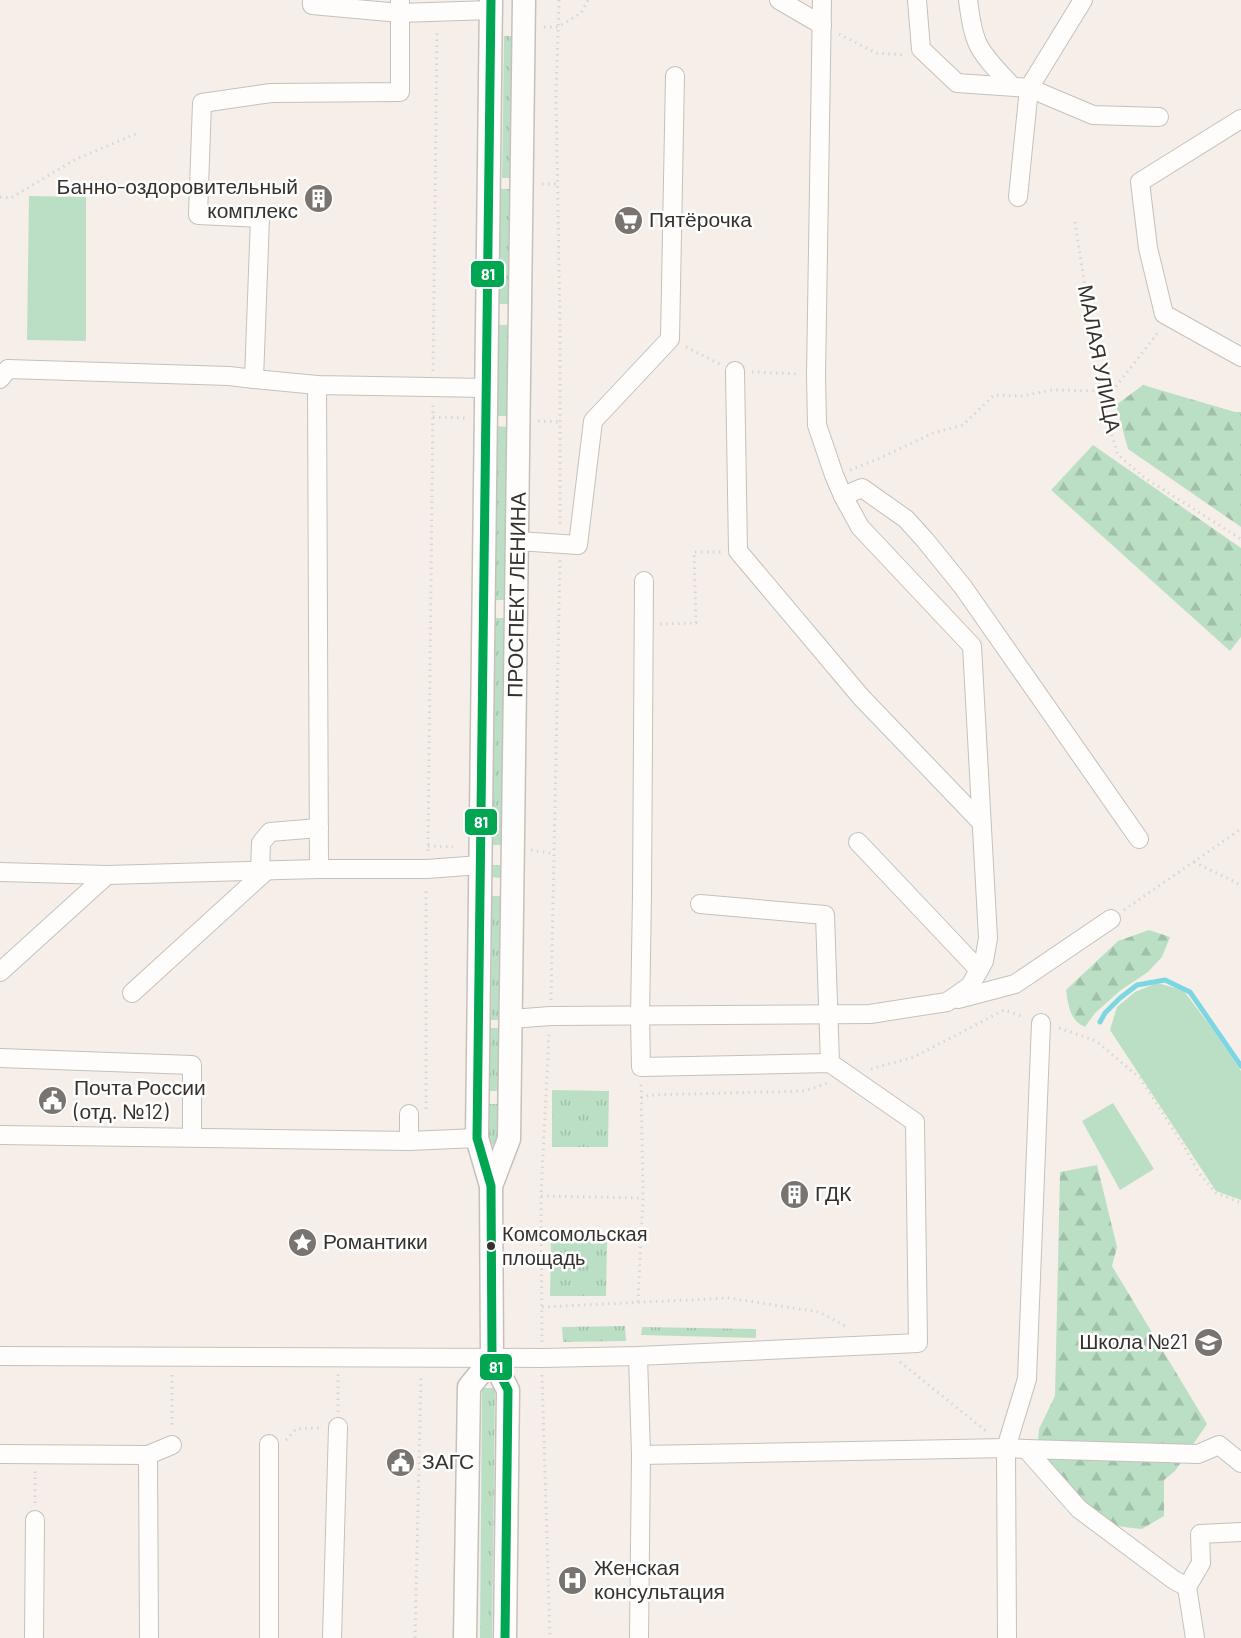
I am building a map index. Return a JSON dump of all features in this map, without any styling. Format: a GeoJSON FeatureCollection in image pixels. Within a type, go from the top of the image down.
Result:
{"type":"FeatureCollection","features":[{"type":"Feature","properties":{"kind":"main road","name":"ПРОСПЕКТ ЛЕНИНА"},"geometry":{"type":"LineString","coordinates":[[491,1186],[509,1139],[524,0]]}},
{"type":"Feature","properties":{"kind":"main road","name":"ПРОСПЕКТ ЛЕНИНА"},"geometry":{"type":"LineString","coordinates":[[491,5],[477,1138],[491,1186],[492,1359],[508,1390],[505,1638]]}},
{"type":"Feature","properties":{"kind":"main road"},"geometry":{"type":"LineString","coordinates":[[465,1638],[469,1387],[492,1359]]}},
{"type":"Feature","properties":{"kind":"street"},"geometry":{"type":"LineString","coordinates":[[312,0],[312,5],[400,6],[438,12],[491,5]]}},
{"type":"Feature","properties":{"kind":"street"},"geometry":{"type":"LineString","coordinates":[[779,0],[822,25]]}},
{"type":"Feature","properties":{"kind":"street"},"geometry":{"type":"LineString","coordinates":[[822,0],[817,425],[834,475],[860,527],[972,646],[988,938],[984,961],[970,986],[947,1002]]}},
{"type":"Feature","properties":{"kind":"street"},"geometry":{"type":"LineString","coordinates":[[917,0],[921,49],[957,83],[1021,87],[1094,116],[1159,117]]}},
{"type":"Feature","properties":{"kind":"street"},"geometry":{"type":"LineString","coordinates":[[968,0],[970,22],[977,44],[1021,87]]}},
{"type":"Feature","properties":{"kind":"street"},"geometry":{"type":"LineString","coordinates":[[1018,197],[1021,87],[1083,0]]}},
{"type":"Feature","properties":{"kind":"street"},"geometry":{"type":"LineString","coordinates":[[254,379],[260,218],[198,215],[202,103],[271,93],[400,92],[400,6]]}},
{"type":"Feature","properties":{"kind":"street"},"geometry":{"type":"LineString","coordinates":[[518,541],[578,545],[593,421],[670,339],[675,76]]}},
{"type":"Feature","properties":{"kind":"street"},"geometry":{"type":"LineString","coordinates":[[1240,351],[1164,314],[1148,248],[1140,182],[1241,119]]}},
{"type":"Feature","properties":{"kind":"street"},"geometry":{"type":"LineString","coordinates":[[0,379],[8,369],[218,375],[317,385],[486,388]]}},
{"type":"Feature","properties":{"kind":"street"},"geometry":{"type":"LineString","coordinates":[[735,371],[738,551],[861,697],[981,822]]}},
{"type":"Feature","properties":{"kind":"street"},"geometry":{"type":"LineString","coordinates":[[317,385],[319,869]]}},
{"type":"Feature","properties":{"kind":"street"},"geometry":{"type":"LineString","coordinates":[[843,496],[862,488],[906,519],[925,540],[963,587],[1139,839]]}},
{"type":"Feature","properties":{"kind":"street"},"geometry":{"type":"LineString","coordinates":[[0,1356],[542,1359],[918,1343],[915,1122],[830,1063],[641,1067],[644,581]]}},
{"type":"Feature","properties":{"kind":"street"},"geometry":{"type":"LineString","coordinates":[[264,870],[261,843],[270,832],[319,828]]}},
{"type":"Feature","properties":{"kind":"street"},"geometry":{"type":"LineString","coordinates":[[858,842],[979,969]]}},
{"type":"Feature","properties":{"kind":"street"},"geometry":{"type":"LineString","coordinates":[[0,872],[107,875],[264,870],[426,869],[480,865]]}},
{"type":"Feature","properties":{"kind":"street"},"geometry":{"type":"LineString","coordinates":[[132,993],[264,870]]}},
{"type":"Feature","properties":{"kind":"street"},"geometry":{"type":"LineString","coordinates":[[0,972],[107,875]]}},
{"type":"Feature","properties":{"kind":"street"},"geometry":{"type":"LineString","coordinates":[[700,904],[825,915],[830,1063]]}},
{"type":"Feature","properties":{"kind":"street"},"geometry":{"type":"LineString","coordinates":[[512,1019],[550,1016],[870,1014],[947,1002],[1016,984],[1111,919]]}},
{"type":"Feature","properties":{"kind":"street"},"geometry":{"type":"LineString","coordinates":[[1007,1638],[1006,1448],[1027,1379],[1041,1023]]}},
{"type":"Feature","properties":{"kind":"street"},"geometry":{"type":"LineString","coordinates":[[0,1058],[192,1065],[192,1137]]}},
{"type":"Feature","properties":{"kind":"street"},"geometry":{"type":"LineString","coordinates":[[409,1114],[417,1141]]}},
{"type":"Feature","properties":{"kind":"street"},"geometry":{"type":"LineString","coordinates":[[0,1135],[417,1141],[477,1138]]}},
{"type":"Feature","properties":{"kind":"street"},"geometry":{"type":"LineString","coordinates":[[638,1356],[641,1455],[639,1638]]}},
{"type":"Feature","properties":{"kind":"street"},"geometry":{"type":"LineString","coordinates":[[332,1638],[338,1427]]}},
{"type":"Feature","properties":{"kind":"street"},"geometry":{"type":"LineString","coordinates":[[269,1444],[269,1638]]}},
{"type":"Feature","properties":{"kind":"street"},"geometry":{"type":"LineString","coordinates":[[0,1454],[148,1455],[172,1445]]}},
{"type":"Feature","properties":{"kind":"street"},"geometry":{"type":"LineString","coordinates":[[641,1455],[1006,1448],[1198,1454],[1219,1445],[1241,1463]]}},
{"type":"Feature","properties":{"kind":"street"},"geometry":{"type":"LineString","coordinates":[[1026,1449],[1078,1509],[1174,1580],[1187,1587]]}},
{"type":"Feature","properties":{"kind":"street"},"geometry":{"type":"LineString","coordinates":[[148,1455],[149,1638]]}},
{"type":"Feature","properties":{"kind":"street"},"geometry":{"type":"LineString","coordinates":[[33,1638],[35,1520]]}},
{"type":"Feature","properties":{"kind":"street"},"geometry":{"type":"LineString","coordinates":[[1196,1638],[1187,1587],[1201,1563],[1200,1533],[1241,1532]]}},
{"type":"Feature","properties":{"kind":"path"},"geometry":{"type":"LineString","coordinates":[[550,1638],[542,1359],[541,1196],[550,1016],[560,545],[556,96],[558,0]]}},
{"type":"Feature","properties":{"kind":"path"},"geometry":{"type":"LineString","coordinates":[[536,27],[558,27],[581,12],[588,0]]}},
{"type":"Feature","properties":{"kind":"path"},"geometry":{"type":"LineString","coordinates":[[417,1141],[426,869],[438,12]]}},
{"type":"Feature","properties":{"kind":"path"},"geometry":{"type":"LineString","coordinates":[[822,25],[876,53],[906,55],[921,49]]}},
{"type":"Feature","properties":{"kind":"path"},"geometry":{"type":"LineString","coordinates":[[0,197],[11,198],[76,159],[138,133]]}},
{"type":"Feature","properties":{"kind":"path","name":"МАЛАЯ УЛИЦА"},"geometry":{"type":"LineString","coordinates":[[1074,222],[1104,409],[1118,454],[1145,478],[1241,539]]}},
{"type":"Feature","properties":{"kind":"path"},"geometry":{"type":"LineString","coordinates":[[1104,409],[1114,389],[1169,317]]}},
{"type":"Feature","properties":{"kind":"path"},"geometry":{"type":"LineString","coordinates":[[670,339],[735,371],[816,375]]}},
{"type":"Feature","properties":{"kind":"path"},"geometry":{"type":"LineString","coordinates":[[834,475],[878,459],[933,433],[963,425],[994,395],[1022,396],[1053,390],[1101,391]]}},
{"type":"Feature","properties":{"kind":"path"},"geometry":{"type":"LineString","coordinates":[[528,421],[560,422]]}},
{"type":"Feature","properties":{"kind":"path"},"geometry":{"type":"LineString","coordinates":[[644,625],[696,624],[694,552],[738,551]]}},
{"type":"Feature","properties":{"kind":"path"},"geometry":{"type":"LineString","coordinates":[[1111,919],[1241,829]]}},
{"type":"Feature","properties":{"kind":"path"},"geometry":{"type":"LineString","coordinates":[[1194,862],[1241,885]]}},
{"type":"Feature","properties":{"kind":"path"},"geometry":{"type":"LineString","coordinates":[[641,1098],[650,1095],[806,1091],[914,1057],[1004,1010],[1096,1041],[1120,1060],[1140,1078],[1199,1173],[1216,1193],[1241,1203]]}},
{"type":"Feature","properties":{"kind":"path"},"geometry":{"type":"LineString","coordinates":[[638,1303],[643,1198],[641,1067]]}},
{"type":"Feature","properties":{"kind":"path"},"geometry":{"type":"LineString","coordinates":[[541,1196],[643,1198]]}},
{"type":"Feature","properties":{"kind":"path"},"geometry":{"type":"LineString","coordinates":[[172,1445],[174,1358]]}},
{"type":"Feature","properties":{"kind":"path"},"geometry":{"type":"LineString","coordinates":[[269,1444],[284,1443],[296,1429],[338,1427],[338,1368]]}},
{"type":"Feature","properties":{"kind":"path"},"geometry":{"type":"LineString","coordinates":[[415,1638],[421,1369]]}},
{"type":"Feature","properties":{"kind":"path"},"geometry":{"type":"LineString","coordinates":[[35,1454],[35,1520]]}},
{"type":"Feature","properties":{"kind":"green space"},"geometry":{"type":"Polygon","coordinates":[[[504,36],[515,36],[514,178],[502,178],[504,36]]]}},
{"type":"Feature","properties":{"kind":"green space"},"geometry":{"type":"Polygon","coordinates":[[[500,189],[511,189],[511,304],[499,304],[500,189]]]}},
{"type":"Feature","properties":{"kind":"green space"},"geometry":{"type":"Polygon","coordinates":[[[29,196],[86,197],[86,341],[27,340],[29,196]]]}},
{"type":"Feature","properties":{"kind":"green space"},"geometry":{"type":"Polygon","coordinates":[[[499,325],[510,325],[508,416],[497,416],[499,325]]]}},
{"type":"Feature","properties":{"kind":"green space"},"geometry":{"type":"Polygon","coordinates":[[[1143,385],[1241,412],[1241,527],[1128,449],[1116,405],[1143,385]]]}},
{"type":"Feature","properties":{"kind":"green space"},"geometry":{"type":"Polygon","coordinates":[[[496,426],[507,427],[505,600],[494,600],[496,426]]]}},
{"type":"Feature","properties":{"kind":"green space"},"geometry":{"type":"Polygon","coordinates":[[[1093,445],[1241,548],[1241,637],[1230,651],[1051,490],[1093,445]]]}},
{"type":"Feature","properties":{"kind":"green space"},"geometry":{"type":"Polygon","coordinates":[[[494,618],[506,618],[504,845],[491,845],[494,618]]]}},
{"type":"Feature","properties":{"kind":"green space"},"geometry":{"type":"Polygon","coordinates":[[[492,865],[504,865],[503,1020],[491,1020],[492,896],[501,896],[501,878],[491,877],[492,865]]]}},
{"type":"Feature","properties":{"kind":"green space"},"geometry":{"type":"Polygon","coordinates":[[[1149,930],[1170,937],[1162,957],[1148,972],[1121,990],[1095,1013],[1085,1027],[1076,1021],[1069,1007],[1066,990],[1118,941],[1149,930]]]}},
{"type":"Feature","properties":{"kind":"green space"},"geometry":{"type":"Polygon","coordinates":[[[1157,983],[1183,990],[1241,1071],[1241,1200],[1216,1191],[1110,1030],[1117,1007],[1135,992],[1157,983]]]}},
{"type":"Feature","properties":{"kind":"green space"},"geometry":{"type":"Polygon","coordinates":[[[489,1028],[502,1028],[500,1140],[494,1146],[488,1140],[488,1104],[497,1104],[497,1091],[488,1091],[489,1028]]]}},
{"type":"Feature","properties":{"kind":"green space"},"geometry":{"type":"Polygon","coordinates":[[[552,1090],[609,1091],[608,1147],[552,1147],[552,1090]]]}},
{"type":"Feature","properties":{"kind":"green space"},"geometry":{"type":"Polygon","coordinates":[[[1113,1103],[1154,1169],[1120,1190],[1082,1121],[1113,1103]]]}},
{"type":"Feature","properties":{"kind":"green space"},"geometry":{"type":"Polygon","coordinates":[[[1097,1165],[1117,1247],[1112,1266],[1207,1424],[1175,1471],[1164,1480],[1164,1516],[1142,1529],[1110,1524],[1098,1519],[1088,1511],[1068,1489],[1038,1441],[1039,1429],[1055,1396],[1060,1172],[1097,1165]]]}},
{"type":"Feature","properties":{"kind":"green space"},"geometry":{"type":"Polygon","coordinates":[[[551,1240],[607,1240],[606,1296],[550,1296],[551,1240]]]}},
{"type":"Feature","properties":{"kind":"green space"},"geometry":{"type":"Polygon","coordinates":[[[625,1326],[626,1341],[563,1342],[562,1327],[625,1326]]]}},
{"type":"Feature","properties":{"kind":"green space"},"geometry":{"type":"Polygon","coordinates":[[[642,1327],[756,1329],[756,1338],[641,1335],[642,1327]]]}},
{"type":"Feature","properties":{"kind":"green space"},"geometry":{"type":"Polygon","coordinates":[[[482,1388],[495,1388],[492,1638],[480,1638],[482,1388]]]}},
{"type":"Feature","properties":{"kind":"waterway"},"geometry":{"type":"LineString","coordinates":[[1100,1022],[1105,1013],[1137,985],[1165,980],[1190,992],[1241,1066]]}},
{"type":"Feature","properties":{"kind":"transit line","name":"81"},"geometry":{"type":"LineString","coordinates":[[491,0],[477,1138],[491,1186],[492,1359],[508,1390],[505,1638]]}},
{"type":"Feature","properties":{"kind":"place","name":"Банно-оздоровительный комплекс"},"geometry":{"type":"Point","coordinates":[319,199]}},
{"type":"Feature","properties":{"kind":"place","name":"Пятёрочка"},"geometry":{"type":"Point","coordinates":[628,220]}},
{"type":"Feature","properties":{"kind":"place","name":"Почта России (отд. №12)"},"geometry":{"type":"Point","coordinates":[53,1100]}},
{"type":"Feature","properties":{"kind":"place","name":"ГДК"},"geometry":{"type":"Point","coordinates":[794,1194]}},
{"type":"Feature","properties":{"kind":"place","name":"Романтики"},"geometry":{"type":"Point","coordinates":[302,1242]}},
{"type":"Feature","properties":{"kind":"place","name":"Комсомольская площадь"},"geometry":{"type":"Point","coordinates":[491,1246]}},
{"type":"Feature","properties":{"kind":"place","name":"Школа №21"},"geometry":{"type":"Point","coordinates":[1209,1342]}},
{"type":"Feature","properties":{"kind":"place","name":"ЗАГС"},"geometry":{"type":"Point","coordinates":[401,1462]}},
{"type":"Feature","properties":{"kind":"place","name":"Женская консультация"},"geometry":{"type":"Point","coordinates":[573,1580]}}]}
